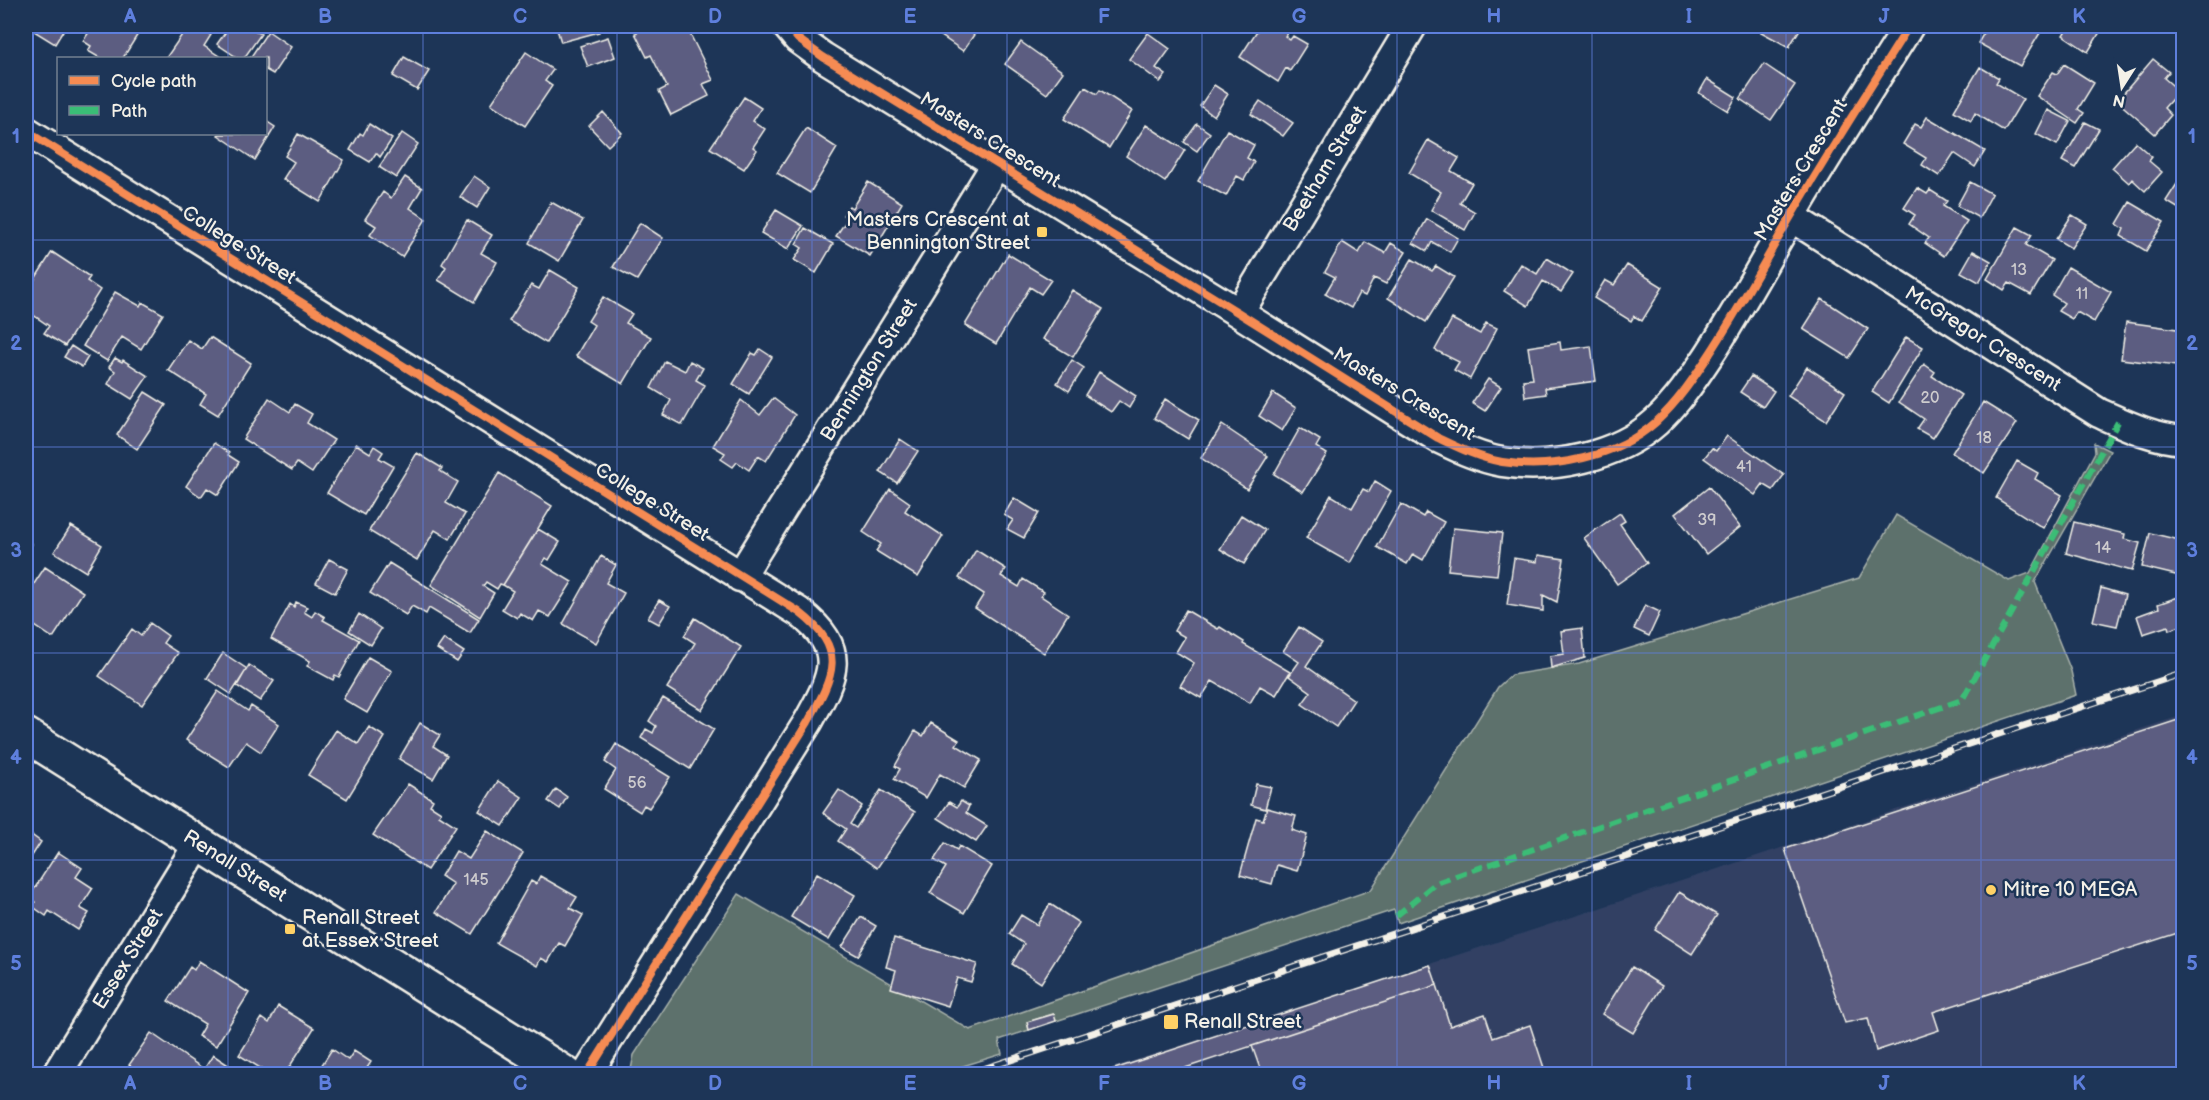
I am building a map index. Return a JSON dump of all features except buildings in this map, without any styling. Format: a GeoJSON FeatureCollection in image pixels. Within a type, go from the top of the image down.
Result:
{"type":"FeatureCollection","features":[{"type":"Feature","properties":{"kind":"street","name":"Masters Crescent"},"geometry":{"type":"LineString","coordinates":[[788,26],[798,39],[823,57],[1438,438],[1469,453],[1502,462],[1542,465],[1582,460],[1620,446],[1654,424],[1685,391],[1734,317],[1791,217],[1909,26]]}},
{"type":"Feature","properties":{"kind":"street","name":"Beetham Street"},"geometry":{"type":"LineString","coordinates":[[1239,313],[1412,26]]}},
{"type":"Feature","properties":{"kind":"street","name":"College Street"},"geometry":{"type":"LineString","coordinates":[[26,131],[799,612],[815,625],[827,640],[832,657],[832,672],[825,692],[587,1074]]}},
{"type":"Feature","properties":{"kind":"street","name":"Bennington Street"},"geometry":{"type":"LineString","coordinates":[[740,577],[997,163]]}},
{"type":"Feature","properties":{"kind":"street","name":"McGregor Crescent"},"geometry":{"type":"LineString","coordinates":[[1791,217],[2099,413],[2134,429],[2170,439],[2184,440]]}},
{"type":"Feature","properties":{"kind":"street","name":"Renall Street"},"geometry":{"type":"LineString","coordinates":[[26,735],[566,1074]]}},
{"type":"Feature","properties":{"kind":"street","name":"Essex Street"},"geometry":{"type":"LineString","coordinates":[[57,1074],[199,843]]}},
{"type":"Feature","properties":{"kind":"shaded area"},"geometry":{"type":"Polygon","coordinates":[[[2183,715],[2183,1074],[1093,1074],[1448,958],[2183,715]]]}},
{"type":"Feature","properties":{"kind":"green space"},"geometry":{"type":"Polygon","coordinates":[[[2094,443],[2110,451],[2035,582],[2071,671],[2076,695],[1398,923],[1394,910],[1056,1021],[1053,1014],[1027,1022],[1029,1030],[999,1040],[1002,1054],[937,1074],[630,1074],[634,1055],[739,894],[970,1030],[1371,890],[1498,687],[1511,675],[1579,664],[1859,578],[1896,515],[2009,581],[2030,573],[2095,452],[2094,443]]]}},
{"type":"Feature","properties":{"kind":"railway"},"geometry":{"type":"LineString","coordinates":[[968,1074],[2184,673]]}},
{"type":"Feature","properties":{"kind":"marked path"},"geometry":{"type":"LineString","coordinates":[[1396,916],[1436,883],[1962,700],[2118,422]]}},
{"type":"Feature","properties":{"kind":"cycle path"},"geometry":{"type":"LineString","coordinates":[[787,26],[798,39],[823,57],[1438,438],[1494,460],[1521,464],[1562,462],[1603,452],[1640,434],[1664,415],[1697,373],[1720,338],[1819,170],[1909,26]]}},
{"type":"Feature","properties":{"kind":"cycle path"},"geometry":{"type":"LineString","coordinates":[[26,131],[799,612],[815,626],[825,639],[832,664],[824,690],[808,722],[587,1074]]}},
{"type":"Feature","properties":{"kind":"place","name":"Masters Crescent at Bennington Street"},"geometry":{"type":"Point","coordinates":[1042,232]}},
{"type":"Feature","properties":{"kind":"place","name":"Mitre 10 MEGA"},"geometry":{"type":"Point","coordinates":[1991,890]}},
{"type":"Feature","properties":{"kind":"place","name":"Renall Street at Essex Street"},"geometry":{"type":"Point","coordinates":[290,929]}},
{"type":"Feature","properties":{"kind":"place","name":"Renall Street"},"geometry":{"type":"Point","coordinates":[1171,1022]}}]}
